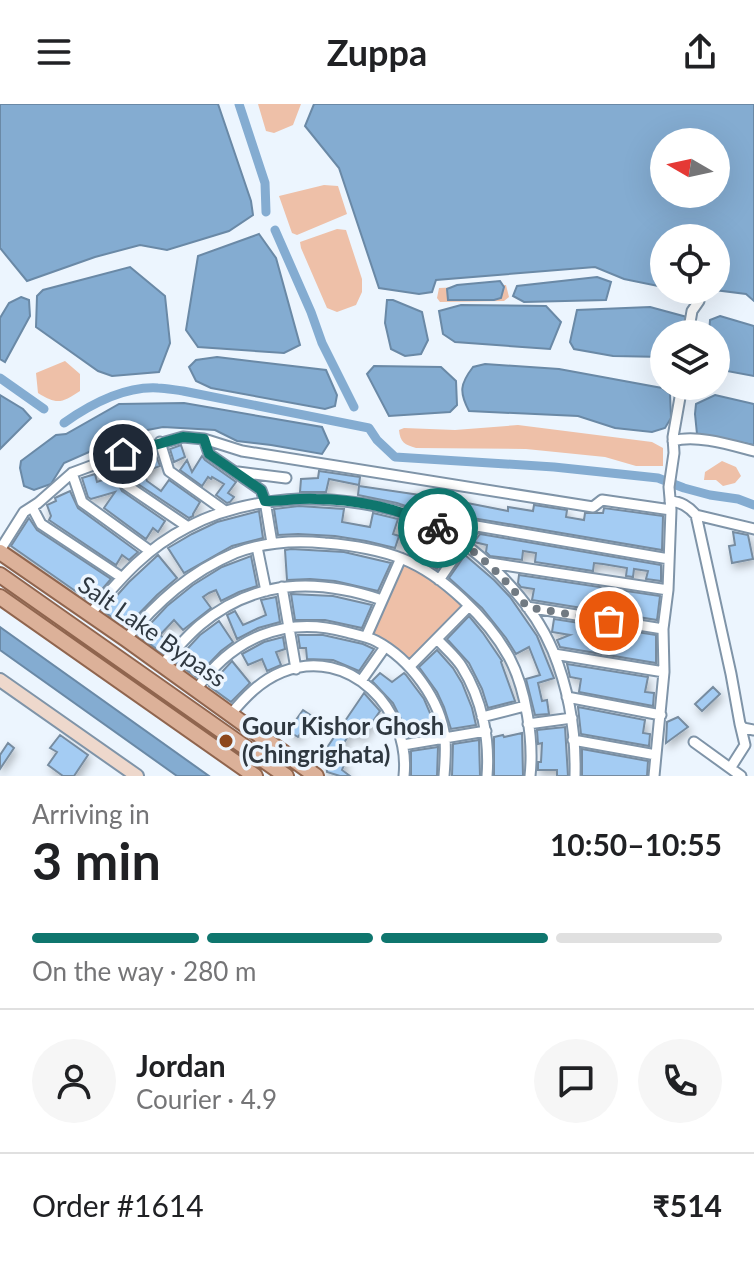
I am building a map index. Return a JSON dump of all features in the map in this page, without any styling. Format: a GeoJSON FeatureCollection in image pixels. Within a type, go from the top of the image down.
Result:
{"type":"FeatureCollection","features":[{"type":"Feature","properties":{"kind":"main road","name":"Salt Lake Bypass"},"geometry":{"type":"LineString","coordinates":[[0,551],[316,776]]}},
{"type":"Feature","properties":{"kind":"main road","name":"Salt Lake Bypass"},"geometry":{"type":"LineString","coordinates":[[0,575],[286,776]]}},
{"type":"Feature","properties":{"kind":"main road"},"geometry":{"type":"LineString","coordinates":[[0,597],[255,776]]}},
{"type":"Feature","properties":{"kind":"street"},"geometry":{"type":"LineString","coordinates":[[654,776],[664,672],[669,487],[680,400]]}},
{"type":"Feature","properties":{"kind":"street"},"geometry":{"type":"LineString","coordinates":[[0,551],[24,512],[72,473],[183,437],[204,439],[242,451],[593,507],[602,500],[670,506],[679,502],[696,515],[731,674],[745,740],[737,773],[694,742]]}},
{"type":"Feature","properties":{"kind":"street"},"geometry":{"type":"LineString","coordinates":[[673,441],[683,438],[701,440],[754,451]]}},
{"type":"Feature","properties":{"kind":"street"},"geometry":{"type":"LineString","coordinates":[[204,439],[209,454],[261,490],[272,543]]}},
{"type":"Feature","properties":{"kind":"street"},"geometry":{"type":"LineString","coordinates":[[160,442],[169,471],[225,511]]}},
{"type":"Feature","properties":{"kind":"street"},"geometry":{"type":"LineString","coordinates":[[115,457],[126,485],[188,527]]}},
{"type":"Feature","properties":{"kind":"street"},"geometry":{"type":"LineString","coordinates":[[234,472],[286,478]]}},
{"type":"Feature","properties":{"kind":"street"},"geometry":{"type":"LineString","coordinates":[[72,473],[82,502],[150,551]]}},
{"type":"Feature","properties":{"kind":"street"},"geometry":{"type":"LineString","coordinates":[[90,614],[121,577],[150,551],[188,527],[225,511],[265,501],[344,500],[406,514],[669,559]]}},
{"type":"Feature","properties":{"kind":"street"},"geometry":{"type":"LineString","coordinates":[[32,507],[41,524],[121,577]]}},
{"type":"Feature","properties":{"kind":"street"},"geometry":{"type":"LineString","coordinates":[[406,514],[424,520],[487,562],[535,618],[554,654],[567,697],[572,718],[575,776]]}},
{"type":"Feature","properties":{"kind":"street"},"geometry":{"type":"LineString","coordinates":[[696,515],[753,532]]}},
{"type":"Feature","properties":{"kind":"street"},"geometry":{"type":"LineString","coordinates":[[439,580],[476,526]]}},
{"type":"Feature","properties":{"kind":"street"},"geometry":{"type":"LineString","coordinates":[[126,639],[174,588],[204,568],[237,552],[272,543],[304,541],[364,548],[401,558],[439,580],[469,606],[509,658],[525,706],[530,776]]}},
{"type":"Feature","properties":{"kind":"street"},"geometry":{"type":"LineString","coordinates":[[257,547],[266,591]]}},
{"type":"Feature","properties":{"kind":"street"},"geometry":{"type":"LineString","coordinates":[[366,637],[401,558]]}},
{"type":"Feature","properties":{"kind":"street"},"geometry":{"type":"LineString","coordinates":[[487,562],[668,590]]}},
{"type":"Feature","properties":{"kind":"street"},"geometry":{"type":"LineString","coordinates":[[162,665],[202,623],[234,604],[266,591],[317,585],[382,600]]}},
{"type":"Feature","properties":{"kind":"street"},"geometry":{"type":"LineString","coordinates":[[282,587],[296,669]]}},
{"type":"Feature","properties":{"kind":"street"},"geometry":{"type":"LineString","coordinates":[[410,666],[469,606]]}},
{"type":"Feature","properties":{"kind":"street"},"geometry":{"type":"LineString","coordinates":[[527,607],[663,629]]}},
{"type":"Feature","properties":{"kind":"street"},"geometry":{"type":"LineString","coordinates":[[196,690],[224,657],[262,635],[288,627],[315,626],[366,637],[410,666],[432,700],[445,738],[444,776]]}},
{"type":"Feature","properties":{"kind":"street"},"geometry":{"type":"LineString","coordinates":[[437,639],[462,667],[473,689],[486,731],[487,776]]}},
{"type":"Feature","properties":{"kind":"street"},"geometry":{"type":"LineString","coordinates":[[361,681],[385,647]]}},
{"type":"Feature","properties":{"kind":"street"},"geometry":{"type":"LineString","coordinates":[[554,654],[664,672]]}},
{"type":"Feature","properties":{"kind":"street"},"geometry":{"type":"LineString","coordinates":[[230,715],[259,685],[283,672],[309,666],[330,668],[367,683],[392,713],[403,745],[404,776]]}},
{"type":"Feature","properties":{"kind":"street"},"geometry":{"type":"LineString","coordinates":[[0,680],[137,776]]}},
{"type":"Feature","properties":{"kind":"street"},"geometry":{"type":"LineString","coordinates":[[567,697],[661,715]]}},
{"type":"Feature","properties":{"kind":"street"},"geometry":{"type":"LineString","coordinates":[[482,717],[525,706]]}},
{"type":"Feature","properties":{"kind":"street"},"geometry":{"type":"LineString","coordinates":[[528,724],[572,718]]}},
{"type":"Feature","properties":{"kind":"street"},"geometry":{"type":"LineString","coordinates":[[740,724],[743,728],[754,730]]}},
{"type":"Feature","properties":{"kind":"street"},"geometry":{"type":"LineString","coordinates":[[403,745],[486,731]]}},
{"type":"Feature","properties":{"kind":"street"},"geometry":{"type":"LineString","coordinates":[[573,740],[656,755]]}},
{"type":"Feature","properties":{"kind":"street"},"geometry":{"type":"LineString","coordinates":[[270,765],[280,751]]}},
{"type":"Feature","properties":{"kind":"shaded area"},"geometry":{"type":"Polygon","coordinates":[[[258,104],[301,104],[293,125],[274,133],[266,131],[258,104]]]}},
{"type":"Feature","properties":{"kind":"shaded area"},"geometry":{"type":"Polygon","coordinates":[[[324,185],[338,186],[347,214],[297,235],[292,233],[279,196],[324,185]]]}},
{"type":"Feature","properties":{"kind":"shaded area"},"geometry":{"type":"Polygon","coordinates":[[[337,229],[346,230],[362,279],[362,292],[356,305],[337,312],[327,308],[300,242],[337,229]]]}},
{"type":"Feature","properties":{"kind":"shaded area"},"geometry":{"type":"Polygon","coordinates":[[[506,285],[509,297],[504,301],[440,302],[437,298],[439,288],[506,285]]]}},
{"type":"Feature","properties":{"kind":"shaded area"},"geometry":{"type":"Polygon","coordinates":[[[65,361],[80,374],[80,391],[59,401],[38,393],[36,373],[65,361]]]}},
{"type":"Feature","properties":{"kind":"shaded area"},"geometry":{"type":"Polygon","coordinates":[[[518,425],[652,442],[663,448],[663,466],[636,466],[605,457],[526,449],[416,448],[404,442],[399,430],[518,425]]]}},
{"type":"Feature","properties":{"kind":"shaded area"},"geometry":{"type":"Polygon","coordinates":[[[722,461],[736,467],[741,476],[735,483],[723,486],[716,480],[704,480],[705,472],[722,461]]]}},
{"type":"Feature","properties":{"kind":"shaded area"},"geometry":{"type":"Polygon","coordinates":[[[402,562],[439,584],[465,606],[409,662],[370,635],[402,562]]]}},
{"type":"Feature","properties":{"kind":"water"},"geometry":{"type":"Polygon","coordinates":[[[0,104],[218,104],[253,215],[229,231],[167,250],[140,245],[27,281],[0,248],[0,104]]]}},
{"type":"Feature","properties":{"kind":"water"},"geometry":{"type":"Polygon","coordinates":[[[314,104],[754,104],[754,301],[746,294],[730,292],[730,224],[650,224],[650,284],[624,279],[595,267],[436,280],[432,292],[419,294],[379,288],[339,168],[305,126],[314,104]]]}},
{"type":"Feature","properties":{"kind":"water"},"geometry":{"type":"Polygon","coordinates":[[[259,234],[276,258],[300,345],[284,353],[198,347],[186,330],[198,256],[259,234]]]}},
{"type":"Feature","properties":{"kind":"water"},"geometry":{"type":"Polygon","coordinates":[[[130,267],[165,296],[170,343],[159,372],[112,376],[98,371],[36,327],[37,296],[43,290],[130,267]]]}},
{"type":"Feature","properties":{"kind":"water"},"geometry":{"type":"Polygon","coordinates":[[[597,277],[611,282],[606,300],[524,302],[513,296],[517,286],[597,277]]]}},
{"type":"Feature","properties":{"kind":"water"},"geometry":{"type":"Polygon","coordinates":[[[500,281],[504,287],[501,298],[448,300],[447,289],[457,285],[500,281]]]}},
{"type":"Feature","properties":{"kind":"water"},"geometry":{"type":"Polygon","coordinates":[[[21,297],[29,300],[30,316],[5,362],[0,359],[0,318],[9,303],[21,297]]]}},
{"type":"Feature","properties":{"kind":"water"},"geometry":{"type":"Polygon","coordinates":[[[387,300],[422,312],[428,340],[421,354],[405,356],[391,349],[385,323],[387,300]]]}},
{"type":"Feature","properties":{"kind":"water"},"geometry":{"type":"Polygon","coordinates":[[[461,305],[546,306],[561,322],[550,349],[455,342],[443,334],[439,311],[461,305]]]}},
{"type":"Feature","properties":{"kind":"water"},"geometry":{"type":"Polygon","coordinates":[[[650,307],[687,317],[686,320],[650,320],[650,357],[613,356],[574,349],[570,342],[577,310],[650,307]]]}},
{"type":"Feature","properties":{"kind":"water"},"geometry":{"type":"Polygon","coordinates":[[[720,316],[754,326],[754,376],[730,372],[730,320],[710,320],[720,316]]]}},
{"type":"Feature","properties":{"kind":"water"},"geometry":{"type":"Polygon","coordinates":[[[217,357],[326,370],[337,395],[335,406],[325,409],[211,388],[196,381],[189,367],[196,360],[217,357]]]}},
{"type":"Feature","properties":{"kind":"water"},"geometry":{"type":"Polygon","coordinates":[[[485,364],[559,369],[650,386],[650,400],[670,400],[671,418],[665,428],[652,432],[615,428],[578,416],[469,411],[462,393],[465,378],[473,367],[485,364]]]}},
{"type":"Feature","properties":{"kind":"water"},"geometry":{"type":"Polygon","coordinates":[[[374,366],[441,367],[456,381],[457,405],[450,412],[389,416],[367,374],[374,366]]]}},
{"type":"Feature","properties":{"kind":"water"},"geometry":{"type":"Polygon","coordinates":[[[0,395],[23,409],[31,418],[0,449],[0,395]]]}},
{"type":"Feature","properties":{"kind":"water"},"geometry":{"type":"Polygon","coordinates":[[[730,398],[754,404],[754,445],[697,434],[696,404],[704,400],[730,398]]]}},
{"type":"Feature","properties":{"kind":"water"},"geometry":{"type":"Polygon","coordinates":[[[184,403],[322,427],[329,443],[322,454],[237,441],[215,430],[163,427],[132,433],[64,463],[51,484],[34,490],[24,486],[21,461],[56,435],[66,434],[119,404],[184,403]]]}},
{"type":"Feature","properties":{"kind":"water"},"geometry":{"type":"Polygon","coordinates":[[[0,627],[209,776],[177,776],[0,650],[0,627]]]}},
{"type":"Feature","properties":{"kind":"building"},"geometry":{"type":"Polygon","coordinates":[[[181,445],[185,457],[174,462],[170,449],[181,445]]]}},
{"type":"Feature","properties":{"kind":"building"},"geometry":{"type":"Polygon","coordinates":[[[155,453],[160,466],[144,472],[139,457],[155,453]]]}},
{"type":"Feature","properties":{"kind":"building"},"geometry":{"type":"Polygon","coordinates":[[[202,456],[236,482],[228,493],[234,497],[230,502],[216,495],[224,484],[208,477],[202,486],[180,470],[187,460],[192,472],[202,456]]]}},
{"type":"Feature","properties":{"kind":"building"},"geometry":{"type":"Polygon","coordinates":[[[142,466],[147,481],[161,491],[169,480],[200,502],[193,516],[189,518],[132,480],[128,471],[142,466]]]}},
{"type":"Feature","properties":{"kind":"building"},"geometry":{"type":"Polygon","coordinates":[[[319,471],[360,477],[359,485],[329,479],[326,492],[300,492],[301,479],[318,478],[319,471]]]}},
{"type":"Feature","properties":{"kind":"building"},"geometry":{"type":"Polygon","coordinates":[[[95,474],[97,482],[114,476],[122,491],[165,521],[158,532],[153,528],[146,539],[104,508],[115,492],[91,499],[88,497],[82,478],[95,474]]]}},
{"type":"Feature","properties":{"kind":"building"},"geometry":{"type":"Polygon","coordinates":[[[359,486],[508,511],[508,507],[533,511],[534,505],[567,510],[566,517],[584,520],[585,513],[603,513],[604,508],[663,516],[662,550],[420,511],[358,495],[359,486]]]}},
{"type":"Feature","properties":{"kind":"building"},"geometry":{"type":"Polygon","coordinates":[[[70,491],[78,508],[138,552],[129,560],[122,555],[116,565],[49,520],[51,516],[47,505],[70,491]]]}},
{"type":"Feature","properties":{"kind":"building"},"geometry":{"type":"Polygon","coordinates":[[[299,506],[344,509],[342,522],[370,527],[373,513],[398,519],[393,534],[399,536],[395,548],[335,536],[278,535],[274,509],[299,506]]]}},
{"type":"Feature","properties":{"kind":"building"},"geometry":{"type":"Polygon","coordinates":[[[259,511],[263,538],[232,546],[184,573],[168,548],[217,522],[259,511]]]}},
{"type":"Feature","properties":{"kind":"building"},"geometry":{"type":"Polygon","coordinates":[[[29,518],[37,530],[111,579],[91,602],[11,546],[29,518]]]}},
{"type":"Feature","properties":{"kind":"building"},"geometry":{"type":"Polygon","coordinates":[[[425,529],[453,546],[437,569],[410,554],[425,529]]]}},
{"type":"Feature","properties":{"kind":"building"},"geometry":{"type":"Polygon","coordinates":[[[733,532],[748,535],[753,559],[732,563],[729,546],[735,545],[733,532]]]}},
{"type":"Feature","properties":{"kind":"building"},"geometry":{"type":"Polygon","coordinates":[[[480,534],[661,565],[661,581],[646,579],[648,571],[634,569],[633,577],[626,576],[627,568],[603,564],[594,563],[593,571],[535,562],[536,553],[523,551],[522,560],[490,556],[486,552],[487,545],[474,542],[480,534]]]}},
{"type":"Feature","properties":{"kind":"building"},"geometry":{"type":"Polygon","coordinates":[[[285,550],[344,552],[391,563],[378,591],[335,581],[287,580],[285,550]]]}},
{"type":"Feature","properties":{"kind":"building"},"geometry":{"type":"Polygon","coordinates":[[[158,555],[177,578],[126,627],[103,611],[158,555]]]}},
{"type":"Feature","properties":{"kind":"building"},"geometry":{"type":"Polygon","coordinates":[[[465,555],[510,597],[537,636],[554,678],[538,683],[542,701],[547,700],[549,714],[535,715],[526,679],[540,675],[529,647],[516,654],[482,608],[449,578],[465,555]]]}},
{"type":"Feature","properties":{"kind":"building"},"geometry":{"type":"Polygon","coordinates":[[[251,556],[257,586],[221,601],[216,590],[203,597],[211,608],[183,630],[174,620],[160,635],[171,644],[162,653],[139,636],[167,606],[193,585],[222,567],[251,556]]]}},
{"type":"Feature","properties":{"kind":"building"},"geometry":{"type":"Polygon","coordinates":[[[519,575],[660,596],[657,620],[532,600],[534,589],[521,587],[519,575]]]}},
{"type":"Feature","properties":{"kind":"building"},"geometry":{"type":"Polygon","coordinates":[[[291,594],[333,596],[372,605],[362,628],[325,620],[295,620],[291,594]]]}},
{"type":"Feature","properties":{"kind":"building"},"geometry":{"type":"Polygon","coordinates":[[[276,597],[280,622],[258,628],[237,639],[227,615],[235,611],[243,625],[266,615],[261,600],[276,597]]]}},
{"type":"Feature","properties":{"kind":"building"},"geometry":{"type":"Polygon","coordinates":[[[469,616],[502,661],[515,701],[488,708],[469,663],[447,639],[469,616]]]}},
{"type":"Feature","properties":{"kind":"building"},"geometry":{"type":"Polygon","coordinates":[[[554,619],[656,635],[656,663],[560,647],[557,640],[570,635],[552,632],[554,619]]]}},
{"type":"Feature","properties":{"kind":"building"},"geometry":{"type":"Polygon","coordinates":[[[219,621],[233,642],[196,677],[175,662],[200,635],[219,621]]]}},
{"type":"Feature","properties":{"kind":"building"},"geometry":{"type":"Polygon","coordinates":[[[298,635],[323,635],[374,649],[359,671],[333,660],[307,659],[306,648],[300,648],[298,635]]]}},
{"type":"Feature","properties":{"kind":"building"},"geometry":{"type":"Polygon","coordinates":[[[283,637],[285,649],[276,652],[281,665],[267,671],[262,659],[248,665],[242,654],[264,642],[283,637]]]}},
{"type":"Feature","properties":{"kind":"building"},"geometry":{"type":"Polygon","coordinates":[[[437,650],[462,683],[476,725],[451,729],[437,692],[419,667],[437,650]]]}},
{"type":"Feature","properties":{"kind":"building"},"geometry":{"type":"Polygon","coordinates":[[[232,661],[250,683],[231,702],[209,686],[232,661]]]}},
{"type":"Feature","properties":{"kind":"building"},"geometry":{"type":"Polygon","coordinates":[[[567,664],[648,677],[645,692],[654,693],[653,706],[579,692],[581,679],[570,677],[567,664]]]}},
{"type":"Feature","properties":{"kind":"building"},"geometry":{"type":"Polygon","coordinates":[[[380,673],[392,682],[404,673],[406,675],[424,699],[436,732],[407,737],[393,703],[372,681],[380,673]]]}},
{"type":"Feature","properties":{"kind":"building"},"geometry":{"type":"Polygon","coordinates":[[[713,687],[720,694],[702,711],[695,704],[713,687]]]}},
{"type":"Feature","properties":{"kind":"building"},"geometry":{"type":"Polygon","coordinates":[[[364,693],[380,711],[362,737],[352,731],[341,747],[345,762],[342,770],[350,776],[327,772],[324,750],[364,693]]]}},
{"type":"Feature","properties":{"kind":"building"},"geometry":{"type":"Polygon","coordinates":[[[578,707],[645,720],[643,733],[650,734],[649,746],[581,734],[578,707]]]}},
{"type":"Feature","properties":{"kind":"building"},"geometry":{"type":"Polygon","coordinates":[[[303,710],[312,716],[298,737],[288,731],[303,710]]]}},
{"type":"Feature","properties":{"kind":"building"},"geometry":{"type":"Polygon","coordinates":[[[678,717],[688,727],[666,743],[667,722],[678,717]]]}},
{"type":"Feature","properties":{"kind":"building"},"geometry":{"type":"Polygon","coordinates":[[[565,727],[568,776],[557,776],[557,770],[538,770],[542,743],[538,744],[537,730],[565,727]]]}},
{"type":"Feature","properties":{"kind":"building"},"geometry":{"type":"Polygon","coordinates":[[[522,733],[523,776],[494,776],[494,737],[522,733]]]}},
{"type":"Feature","properties":{"kind":"building"},"geometry":{"type":"Polygon","coordinates":[[[60,735],[88,755],[74,776],[63,776],[48,765],[57,752],[50,748],[60,735]]]}},
{"type":"Feature","properties":{"kind":"building"},"geometry":{"type":"Polygon","coordinates":[[[479,740],[480,776],[452,776],[453,744],[479,740]]]}},
{"type":"Feature","properties":{"kind":"building"},"geometry":{"type":"Polygon","coordinates":[[[8,743],[14,748],[0,769],[0,755],[8,743]]]}},
{"type":"Feature","properties":{"kind":"building"},"geometry":{"type":"Polygon","coordinates":[[[438,747],[437,776],[411,776],[411,751],[438,747]]]}},
{"type":"Feature","properties":{"kind":"building"},"geometry":{"type":"Polygon","coordinates":[[[582,749],[648,761],[647,776],[582,776],[582,749]]]}},
{"type":"Feature","properties":{"kind":"waterway"},"geometry":{"type":"LineString","coordinates":[[239,104],[265,183],[266,212]]}},
{"type":"Feature","properties":{"kind":"waterway"},"geometry":{"type":"LineString","coordinates":[[275,230],[322,343],[354,407]]}},
{"type":"Feature","properties":{"kind":"waterway"},"geometry":{"type":"LineString","coordinates":[[0,378],[44,409]]}},
{"type":"Feature","properties":{"kind":"waterway"},"geometry":{"type":"LineString","coordinates":[[64,423],[85,409],[120,393],[145,388],[167,389],[369,428],[395,457],[554,467],[658,478],[684,488],[754,505]]}},
{"type":"Feature","properties":{"kind":"way so far"},"geometry":{"type":"LineString","coordinates":[[438,528],[493,567],[527,607],[609,621]]}},
{"type":"Feature","properties":{"kind":"place","name":"Gour Kishor Ghosh (Chingrighata)"},"geometry":{"type":"Point","coordinates":[226,741]}},
{"type":"Feature","properties":{"kind":"route"},"geometry":{"type":"LineString","coordinates":[[123,454],[183,437],[204,439],[209,454],[261,490],[265,501],[344,500],[406,514],[438,528]]}}]}
